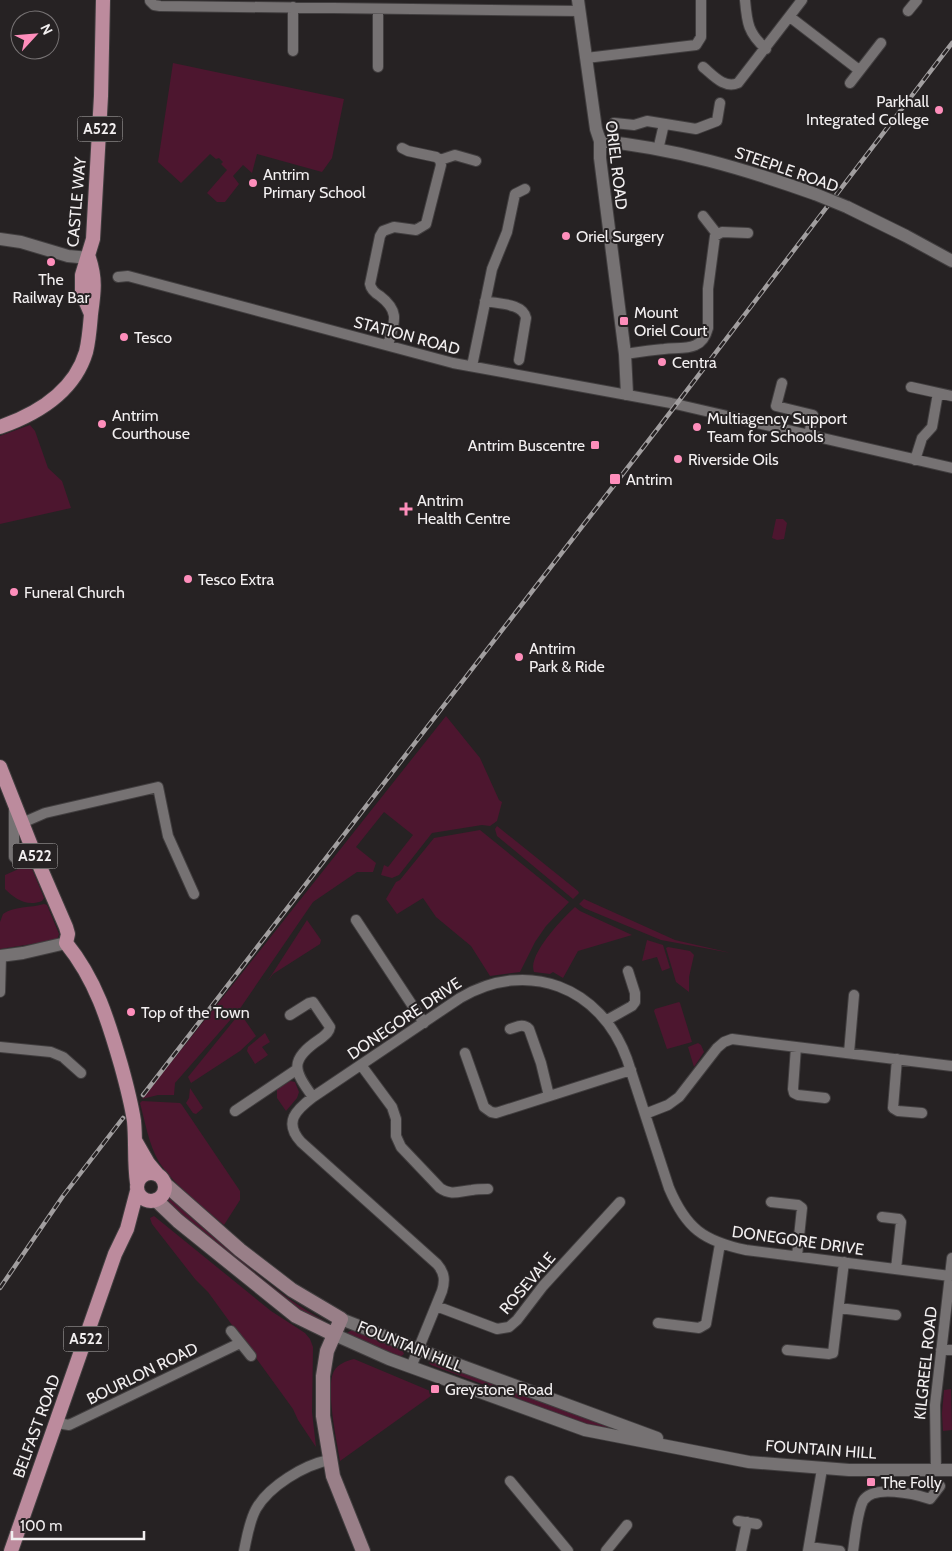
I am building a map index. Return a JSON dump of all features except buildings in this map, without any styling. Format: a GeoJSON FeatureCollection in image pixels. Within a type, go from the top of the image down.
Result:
{"type":"FeatureCollection","features":[{"type":"Feature","properties":{"kind":"main road","name":"CASTLE WAY"},"geometry":{"type":"LineString","coordinates":[[0,427],[34,412],[70,384],[86,352],[94,285],[94,274],[89,258],[93,239],[97,183],[103,0]]}},
{"type":"Feature","properties":{"kind":"main road","name":"A522"},"geometry":{"type":"LineString","coordinates":[[0,768],[66,927],[68,934],[66,943],[81,961],[99,999],[131,1105],[136,1141],[135,1167],[137,1187]]}},
{"type":"Feature","properties":{"kind":"main road","name":"A522"},"geometry":{"type":"LineString","coordinates":[[136,1141],[148,1163],[161,1179],[164,1193],[154,1200]]}},
{"type":"Feature","properties":{"kind":"main road"},"geometry":{"type":"LineString","coordinates":[[154,1200],[142,1197],[137,1187],[139,1179],[146,1174],[154,1173],[161,1179]]}},
{"type":"Feature","properties":{"kind":"main road","name":"FOUNTAIN HILL"},"geometry":{"type":"LineString","coordinates":[[161,1179],[240,1250],[292,1290],[341,1319]]}},
{"type":"Feature","properties":{"kind":"main road","name":"BELFAST ROAD"},"geometry":{"type":"LineString","coordinates":[[127,1229],[137,1187]]}},
{"type":"Feature","properties":{"kind":"main road","name":"FOUNTAIN HILL"},"geometry":{"type":"LineString","coordinates":[[154,1200],[296,1316],[333,1334]]}},
{"type":"Feature","properties":{"kind":"main road","name":"BELFAST ROAD"},"geometry":{"type":"LineString","coordinates":[[11,1551],[115,1254],[127,1229],[141,1211],[154,1200]]}},
{"type":"Feature","properties":{"kind":"main road"},"geometry":{"type":"LineString","coordinates":[[341,1319],[327,1351],[323,1376],[323,1416],[329,1460],[340,1496],[363,1551]]}},
{"type":"Feature","properties":{"kind":"street"},"geometry":{"type":"LineString","coordinates":[[586,58],[696,45],[701,37],[701,0]]}},
{"type":"Feature","properties":{"kind":"street"},"geometry":{"type":"LineString","coordinates":[[745,0],[749,29],[766,49]]}},
{"type":"Feature","properties":{"kind":"street"},"geometry":{"type":"LineString","coordinates":[[703,66],[725,84],[734,85],[742,80],[802,0]]}},
{"type":"Feature","properties":{"kind":"street"},"geometry":{"type":"LineString","coordinates":[[908,11],[916,0]]}},
{"type":"Feature","properties":{"kind":"street"},"geometry":{"type":"LineString","coordinates":[[150,1],[154,5],[160,6],[378,9],[579,6]]}},
{"type":"Feature","properties":{"kind":"street","name":"ORIEL ROAD"},"geometry":{"type":"LineString","coordinates":[[579,6],[596,129],[600,141],[600,158],[624,354],[627,394]]}},
{"type":"Feature","properties":{"kind":"street"},"geometry":{"type":"LineString","coordinates":[[293,7],[293,51]]}},
{"type":"Feature","properties":{"kind":"street"},"geometry":{"type":"LineString","coordinates":[[378,9],[378,68]]}},
{"type":"Feature","properties":{"kind":"street"},"geometry":{"type":"LineString","coordinates":[[790,17],[859,70]]}},
{"type":"Feature","properties":{"kind":"street"},"geometry":{"type":"LineString","coordinates":[[850,82],[881,42]]}},
{"type":"Feature","properties":{"kind":"street"},"geometry":{"type":"LineString","coordinates":[[614,123],[632,125],[647,121],[699,128],[717,121],[720,103]]}},
{"type":"Feature","properties":{"kind":"street"},"geometry":{"type":"LineString","coordinates":[[658,150],[664,124]]}},
{"type":"Feature","properties":{"kind":"street","name":"STEEPLE ROAD"},"geometry":{"type":"LineString","coordinates":[[600,141],[658,150],[727,165],[775,179],[847,207],[952,261]]}},
{"type":"Feature","properties":{"kind":"street"},"geometry":{"type":"LineString","coordinates":[[388,346],[394,314],[389,303],[374,292],[370,284],[380,236],[388,228],[416,230],[426,224],[441,165],[440,160],[436,157],[402,148]]}},
{"type":"Feature","properties":{"kind":"street"},"geometry":{"type":"LineString","coordinates":[[440,160],[455,155],[476,161]]}},
{"type":"Feature","properties":{"kind":"street"},"geometry":{"type":"LineString","coordinates":[[472,366],[493,263],[507,232],[515,194],[525,189]]}},
{"type":"Feature","properties":{"kind":"street"},"geometry":{"type":"LineString","coordinates":[[702,216],[717,234]]}},
{"type":"Feature","properties":{"kind":"street"},"geometry":{"type":"LineString","coordinates":[[717,234],[728,232],[748,234]]}},
{"type":"Feature","properties":{"kind":"street"},"geometry":{"type":"LineString","coordinates":[[624,354],[666,348],[688,348],[704,338],[708,328],[708,289],[712,250],[717,234]]}},
{"type":"Feature","properties":{"kind":"street"},"geometry":{"type":"LineString","coordinates":[[0,239],[21,242],[68,256],[89,258]]}},
{"type":"Feature","properties":{"kind":"street","name":"STATION ROAD"},"geometry":{"type":"LineString","coordinates":[[118,277],[128,276],[453,363],[627,394],[809,435]]}},
{"type":"Feature","properties":{"kind":"street"},"geometry":{"type":"LineString","coordinates":[[485,301],[518,308],[524,312],[526,318],[518,360]]}},
{"type":"Feature","properties":{"kind":"street"},"geometry":{"type":"LineString","coordinates":[[782,383],[776,406],[813,415],[809,435],[952,468]]}},
{"type":"Feature","properties":{"kind":"street"},"geometry":{"type":"LineString","coordinates":[[911,386],[952,396]]}},
{"type":"Feature","properties":{"kind":"street"},"geometry":{"type":"LineString","coordinates":[[915,460],[922,438],[932,427],[938,393]]}},
{"type":"Feature","properties":{"kind":"street"},"geometry":{"type":"LineString","coordinates":[[22,823],[45,813],[158,787],[168,836],[194,894]]}},
{"type":"Feature","properties":{"kind":"street"},"geometry":{"type":"LineString","coordinates":[[14,804],[14,857],[34,853]]}},
{"type":"Feature","properties":{"kind":"street"},"geometry":{"type":"LineString","coordinates":[[356,920],[424,1023]]}},
{"type":"Feature","properties":{"kind":"street"},"geometry":{"type":"LineString","coordinates":[[0,992],[0,956],[23,953],[66,943]]}},
{"type":"Feature","properties":{"kind":"street"},"geometry":{"type":"LineString","coordinates":[[607,1020],[636,1002],[628,971]]}},
{"type":"Feature","properties":{"kind":"street","name":"DONEGORE DRIVE"},"geometry":{"type":"LineString","coordinates":[[410,1367],[436,1306],[444,1276],[439,1266],[301,1142],[296,1136],[292,1125],[298,1109],[313,1098],[476,989],[493,984],[522,980],[547,982],[568,990],[590,1003],[607,1020],[622,1044],[669,1188],[679,1210],[693,1227],[720,1244],[746,1250],[950,1276]]}},
{"type":"Feature","properties":{"kind":"street"},"geometry":{"type":"LineString","coordinates":[[849,1053],[854,995]]}},
{"type":"Feature","properties":{"kind":"street"},"geometry":{"type":"LineString","coordinates":[[290,1015],[309,1002],[313,1002],[330,1027],[328,1033],[301,1055],[297,1064],[296,1070],[313,1098]]}},
{"type":"Feature","properties":{"kind":"street"},"geometry":{"type":"LineString","coordinates":[[510,1029],[522,1025],[529,1028],[541,1063],[549,1096]]}},
{"type":"Feature","properties":{"kind":"street"},"geometry":{"type":"LineString","coordinates":[[645,1114],[668,1105],[679,1097],[717,1048],[727,1040],[742,1039],[952,1066]]}},
{"type":"Feature","properties":{"kind":"street"},"geometry":{"type":"LineString","coordinates":[[796,1046],[794,1093],[825,1098]]}},
{"type":"Feature","properties":{"kind":"street"},"geometry":{"type":"LineString","coordinates":[[0,1047],[51,1052],[63,1057],[81,1073]]}},
{"type":"Feature","properties":{"kind":"street"},"geometry":{"type":"LineString","coordinates":[[465,1053],[484,1107],[496,1113],[631,1070]]}},
{"type":"Feature","properties":{"kind":"street"},"geometry":{"type":"LineString","coordinates":[[897,1059],[894,1108],[922,1113]]}},
{"type":"Feature","properties":{"kind":"street"},"geometry":{"type":"LineString","coordinates":[[361,1065],[392,1107],[396,1119],[396,1136],[402,1147],[444,1191],[453,1193],[488,1189]]}},
{"type":"Feature","properties":{"kind":"street"},"geometry":{"type":"LineString","coordinates":[[234,1111],[296,1070]]}},
{"type":"Feature","properties":{"kind":"street","name":"ROSEVALE"},"geometry":{"type":"LineString","coordinates":[[436,1306],[497,1329],[509,1327],[620,1202]]}},
{"type":"Feature","properties":{"kind":"street"},"geometry":{"type":"LineString","coordinates":[[771,1202],[798,1205],[802,1208],[797,1256]]}},
{"type":"Feature","properties":{"kind":"street"},"geometry":{"type":"LineString","coordinates":[[882,1217],[898,1219],[901,1222],[896,1269]]}},
{"type":"Feature","properties":{"kind":"street"},"geometry":{"type":"LineString","coordinates":[[658,1323],[699,1328],[706,1324],[720,1244]]}},
{"type":"Feature","properties":{"kind":"street","name":"KILGREEL ROAD"},"geometry":{"type":"LineString","coordinates":[[936,1471],[934,1405],[952,1258]]}},
{"type":"Feature","properties":{"kind":"street"},"geometry":{"type":"LineString","coordinates":[[787,1350],[828,1354],[834,1350],[844,1262]]}},
{"type":"Feature","properties":{"kind":"street"},"geometry":{"type":"LineString","coordinates":[[839,1308],[896,1315]]}},
{"type":"Feature","properties":{"kind":"street","name":"FOUNTAIN HILL"},"geometry":{"type":"LineString","coordinates":[[341,1319],[418,1350],[689,1450]]}},
{"type":"Feature","properties":{"kind":"street"},"geometry":{"type":"LineString","coordinates":[[231,1331],[251,1356]]}},
{"type":"Feature","properties":{"kind":"street","name":"FOUNTAIN HILL"},"geometry":{"type":"LineString","coordinates":[[333,1334],[410,1367],[585,1430],[749,1462],[822,1469],[952,1470]]}},
{"type":"Feature","properties":{"kind":"street","name":"BOURLON ROAD"},"geometry":{"type":"LineString","coordinates":[[57,1423],[69,1425],[240,1343]]}},
{"type":"Feature","properties":{"kind":"street"},"geometry":{"type":"LineString","coordinates":[[941,1350],[952,1350]]}},
{"type":"Feature","properties":{"kind":"street"},"geometry":{"type":"LineString","coordinates":[[244,1551],[253,1516],[265,1496],[279,1484],[298,1473],[322,1461],[329,1460]]}},
{"type":"Feature","properties":{"kind":"street"},"geometry":{"type":"LineString","coordinates":[[822,1469],[809,1549],[840,1551]]}},
{"type":"Feature","properties":{"kind":"street"},"geometry":{"type":"LineString","coordinates":[[510,1481],[568,1551]]}},
{"type":"Feature","properties":{"kind":"street"},"geometry":{"type":"LineString","coordinates":[[853,1551],[861,1506],[867,1496],[879,1492],[900,1492],[930,1499],[940,1486]]}},
{"type":"Feature","properties":{"kind":"street"},"geometry":{"type":"LineString","coordinates":[[741,1551],[747,1522]]}},
{"type":"Feature","properties":{"kind":"street"},"geometry":{"type":"LineString","coordinates":[[606,1551],[627,1525]]}},
{"type":"Feature","properties":{"kind":"shaded area"},"geometry":{"type":"Polygon","coordinates":[[[173,63],[344,99],[332,158],[322,172],[257,154],[252,173],[243,165],[233,176],[239,184],[225,202],[217,202],[207,193],[227,170],[221,164],[223,162],[219,158],[216,159],[210,154],[181,183],[158,162],[173,63]]]}},
{"type":"Feature","properties":{"kind":"shaded area"},"geometry":{"type":"Polygon","coordinates":[[[30,425],[35,431],[48,468],[62,481],[71,508],[0,524],[0,436],[30,425]]]}},
{"type":"Feature","properties":{"kind":"shaded area"},"geometry":{"type":"Polygon","coordinates":[[[776,519],[783,519],[787,523],[784,539],[777,540],[772,538],[776,519]]]}},
{"type":"Feature","properties":{"kind":"shaded area"},"geometry":{"type":"Polygon","coordinates":[[[446,716],[480,758],[499,800],[502,802],[497,821],[490,826],[482,825],[432,833],[399,875],[392,878],[381,875],[384,865],[388,867],[413,835],[384,812],[356,847],[376,863],[373,872],[357,872],[313,902],[239,1010],[175,1083],[174,1095],[158,1095],[142,1099],[446,716]]]}},
{"type":"Feature","properties":{"kind":"shaded area"},"geometry":{"type":"Polygon","coordinates":[[[497,826],[579,893],[573,899],[497,836],[495,829],[497,826]]]}},
{"type":"Feature","properties":{"kind":"shaded area"},"geometry":{"type":"Polygon","coordinates":[[[480,830],[569,902],[546,926],[535,942],[520,972],[490,976],[471,946],[436,917],[423,898],[397,914],[386,899],[396,882],[400,880],[434,838],[480,830]]]}},
{"type":"Feature","properties":{"kind":"shaded area"},"geometry":{"type":"Polygon","coordinates":[[[30,864],[44,898],[37,903],[22,901],[5,889],[5,875],[30,864]]]}},
{"type":"Feature","properties":{"kind":"shaded area"},"geometry":{"type":"Polygon","coordinates":[[[584,899],[675,940],[731,953],[661,940],[584,908],[579,904],[584,899]]]}},
{"type":"Feature","properties":{"kind":"shaded area"},"geometry":{"type":"Polygon","coordinates":[[[47,905],[59,934],[57,940],[0,949],[0,922],[3,914],[7,911],[47,905]]]}},
{"type":"Feature","properties":{"kind":"shaded area"},"geometry":{"type":"Polygon","coordinates":[[[575,907],[632,935],[578,951],[563,978],[553,972],[550,974],[534,972],[533,965],[536,956],[547,937],[575,907]]]}},
{"type":"Feature","properties":{"kind":"shaded area"},"geometry":{"type":"Polygon","coordinates":[[[307,920],[321,940],[320,944],[273,974],[267,982],[307,920]]]}},
{"type":"Feature","properties":{"kind":"shaded area"},"geometry":{"type":"Polygon","coordinates":[[[647,940],[663,945],[670,968],[662,971],[657,957],[642,961],[647,940]]]}},
{"type":"Feature","properties":{"kind":"shaded area"},"geometry":{"type":"Polygon","coordinates":[[[666,948],[690,951],[694,955],[689,977],[689,992],[676,982],[666,948]]]}},
{"type":"Feature","properties":{"kind":"shaded area"},"geometry":{"type":"Polygon","coordinates":[[[679,1002],[692,1042],[667,1049],[654,1011],[655,1009],[679,1002]]]}},
{"type":"Feature","properties":{"kind":"shaded area"},"geometry":{"type":"Polygon","coordinates":[[[240,1013],[256,1036],[240,1051],[191,1083],[188,1077],[240,1013]]]}},
{"type":"Feature","properties":{"kind":"shaded area"},"geometry":{"type":"Polygon","coordinates":[[[265,1033],[270,1042],[262,1047],[268,1055],[255,1064],[247,1051],[248,1047],[265,1033]]]}},
{"type":"Feature","properties":{"kind":"shaded area"},"geometry":{"type":"Polygon","coordinates":[[[698,1043],[704,1052],[694,1067],[688,1047],[698,1043]]]}},
{"type":"Feature","properties":{"kind":"shaded area"},"geometry":{"type":"Polygon","coordinates":[[[290,1081],[295,1082],[299,1092],[297,1098],[286,1111],[277,1098],[277,1089],[290,1081]]]}},
{"type":"Feature","properties":{"kind":"shaded area"},"geometry":{"type":"Polygon","coordinates":[[[190,1088],[203,1108],[196,1114],[193,1113],[186,1103],[189,1098],[190,1088]]]}},
{"type":"Feature","properties":{"kind":"shaded area"},"geometry":{"type":"Polygon","coordinates":[[[142,1101],[180,1103],[240,1191],[240,1200],[224,1225],[181,1187],[159,1162],[148,1133],[140,1103],[142,1101]]]}},
{"type":"Feature","properties":{"kind":"shaded area"},"geometry":{"type":"Polygon","coordinates":[[[169,1197],[172,1197],[263,1279],[302,1308],[323,1320],[324,1323],[301,1312],[230,1258],[166,1201],[169,1197]]]}},
{"type":"Feature","properties":{"kind":"shaded area"},"geometry":{"type":"Polygon","coordinates":[[[154,1216],[271,1311],[305,1333],[310,1339],[313,1347],[312,1412],[316,1447],[293,1409],[208,1292],[195,1279],[152,1224],[150,1218],[154,1216]]]}},
{"type":"Feature","properties":{"kind":"shaded area"},"geometry":{"type":"Polygon","coordinates":[[[352,1330],[402,1349],[404,1354],[400,1357],[347,1336],[347,1333],[352,1330]]]}},
{"type":"Feature","properties":{"kind":"shaded area"},"geometry":{"type":"Polygon","coordinates":[[[354,1359],[435,1393],[340,1461],[332,1415],[332,1379],[334,1371],[338,1366],[354,1359]]]}},
{"type":"Feature","properties":{"kind":"shaded area"},"geometry":{"type":"Polygon","coordinates":[[[432,1360],[631,1434],[607,1430],[557,1415],[501,1391],[431,1365],[429,1363],[432,1360]]]}},
{"type":"Feature","properties":{"kind":"shaded area"},"geometry":{"type":"Polygon","coordinates":[[[951,1389],[952,1430],[943,1431],[944,1390],[951,1389]]]}},
{"type":"Feature","properties":{"kind":"railway"},"geometry":{"type":"LineString","coordinates":[[143,1095],[659,427],[952,43]]}},
{"type":"Feature","properties":{"kind":"railway"},"geometry":{"type":"LineString","coordinates":[[0,1288],[63,1196],[123,1118]]}},
{"type":"Feature","properties":{"kind":"place","name":"Parkhall Integrated College"},"geometry":{"type":"Point","coordinates":[939,110]}},
{"type":"Feature","properties":{"kind":"place","name":"Antrim Primary School"},"geometry":{"type":"Point","coordinates":[253,183]}},
{"type":"Feature","properties":{"kind":"place","name":"Oriel Surgery"},"geometry":{"type":"Point","coordinates":[566,236]}},
{"type":"Feature","properties":{"kind":"place","name":"The Railway Bar"},"geometry":{"type":"Point","coordinates":[51,262]}},
{"type":"Feature","properties":{"kind":"place","name":"Mount Oriel Court"},"geometry":{"type":"Point","coordinates":[624,321]}},
{"type":"Feature","properties":{"kind":"place","name":"Tesco"},"geometry":{"type":"Point","coordinates":[124,337]}},
{"type":"Feature","properties":{"kind":"place","name":"Centra"},"geometry":{"type":"Point","coordinates":[662,362]}},
{"type":"Feature","properties":{"kind":"place","name":"Antrim Courthouse"},"geometry":{"type":"Point","coordinates":[102,424]}},
{"type":"Feature","properties":{"kind":"place","name":"Multiagency Support Team for Schools"},"geometry":{"type":"Point","coordinates":[697,427]}},
{"type":"Feature","properties":{"kind":"place","name":"Antrim Buscentre"},"geometry":{"type":"Point","coordinates":[595,445]}},
{"type":"Feature","properties":{"kind":"place","name":"Riverside Oils"},"geometry":{"type":"Point","coordinates":[678,459]}},
{"type":"Feature","properties":{"kind":"place","name":"Antrim"},"geometry":{"type":"Point","coordinates":[615,479]}},
{"type":"Feature","properties":{"kind":"place","name":"Antrim Health Centre"},"geometry":{"type":"Point","coordinates":[406,509]}},
{"type":"Feature","properties":{"kind":"place","name":"Tesco Extra"},"geometry":{"type":"Point","coordinates":[188,579]}},
{"type":"Feature","properties":{"kind":"place","name":"Funeral Church"},"geometry":{"type":"Point","coordinates":[14,592]}},
{"type":"Feature","properties":{"kind":"place","name":"Antrim Park & Ride"},"geometry":{"type":"Point","coordinates":[519,657]}},
{"type":"Feature","properties":{"kind":"place","name":"Top of the Town"},"geometry":{"type":"Point","coordinates":[131,1012]}},
{"type":"Feature","properties":{"kind":"place","name":"Greystone Road"},"geometry":{"type":"Point","coordinates":[435,1389]}},
{"type":"Feature","properties":{"kind":"place","name":"The Folly"},"geometry":{"type":"Point","coordinates":[871,1482]}}]}
